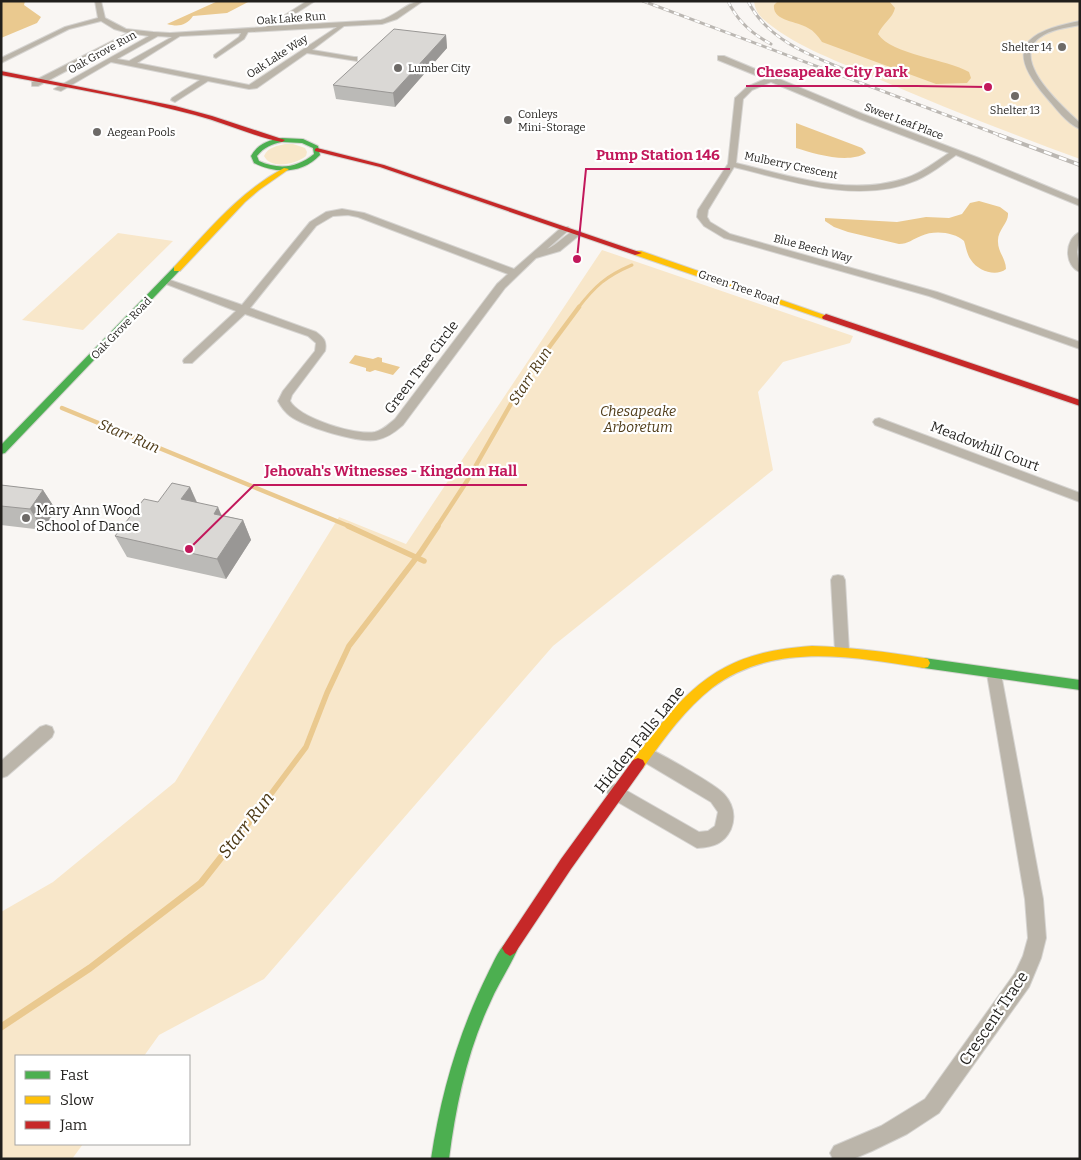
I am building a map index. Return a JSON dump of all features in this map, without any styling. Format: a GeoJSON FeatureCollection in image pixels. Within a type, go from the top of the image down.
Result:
{"type":"FeatureCollection","features":[{"type":"Feature","properties":{"kind":"street"},"geometry":{"type":"LineString","coordinates":[[1,61],[67,28],[102,19],[98,1]]}},
{"type":"Feature","properties":{"kind":"street"},"geometry":{"type":"LineString","coordinates":[[266,29],[312,1]]}},
{"type":"Feature","properties":{"kind":"street","name":"Oak Lake Run"},"geometry":{"type":"LineString","coordinates":[[102,19],[116,27],[135,32],[178,35],[392,20],[420,1]]}},
{"type":"Feature","properties":{"kind":"street"},"geometry":{"type":"LineString","coordinates":[[1080,23],[1050,30],[1034,39],[1028,48],[1026,57],[1031,68],[1062,109],[1080,127]]}},
{"type":"Feature","properties":{"kind":"street","name":"Oak Lake Way"},"geometry":{"type":"LineString","coordinates":[[111,60],[251,87],[340,28],[342,24]]}},
{"type":"Feature","properties":{"kind":"street"},"geometry":{"type":"LineString","coordinates":[[216,56],[242,38],[245,31]]}},
{"type":"Feature","properties":{"kind":"street","name":"Oak Grove Run"},"geometry":{"type":"LineString","coordinates":[[39,83],[135,32]]}},
{"type":"Feature","properties":{"kind":"street","name":"Oak Grove Run"},"geometry":{"type":"LineString","coordinates":[[61,87],[157,34]]}},
{"type":"Feature","properties":{"kind":"street"},"geometry":{"type":"LineString","coordinates":[[130,64],[178,35]]}},
{"type":"Feature","properties":{"kind":"street"},"geometry":{"type":"LineString","coordinates":[[306,51],[354,59]]}},
{"type":"Feature","properties":{"kind":"street","name":"Sweet Leaf Place"},"geometry":{"type":"LineString","coordinates":[[721,58],[860,116],[955,152],[1018,180],[1080,203]]}},
{"type":"Feature","properties":{"kind":"street"},"geometry":{"type":"LineString","coordinates":[[1,73],[39,83]]}},
{"type":"Feature","properties":{"kind":"street"},"geometry":{"type":"LineString","coordinates":[[1,78],[39,83],[194,112],[228,123],[264,138],[282,140]]}},
{"type":"Feature","properties":{"kind":"street"},"geometry":{"type":"LineString","coordinates":[[175,100],[206,79]]}},
{"type":"Feature","properties":{"kind":"street","name":"Blue Beech Way"},"geometry":{"type":"LineString","coordinates":[[771,79],[754,85],[739,98],[732,164],[703,210],[702,217],[707,224],[727,236],[933,294],[1080,346]]}},
{"type":"Feature","properties":{"kind":"street"},"geometry":{"type":"LineString","coordinates":[[61,87],[208,122],[249,140],[256,151]]}},
{"type":"Feature","properties":{"kind":"street"},"geometry":{"type":"LineString","coordinates":[[282,140],[267,144],[256,151],[254,160],[260,165],[271,168],[286,168]]}},
{"type":"Feature","properties":{"kind":"street","name":"Green Tree Road"},"geometry":{"type":"LineString","coordinates":[[282,140],[307,142],[317,150],[327,154],[371,162],[1080,403]]}},
{"type":"Feature","properties":{"kind":"street"},"geometry":{"type":"LineString","coordinates":[[306,164],[315,157],[317,150]]}},
{"type":"Feature","properties":{"kind":"street","name":"Mulberry Crescent"},"geometry":{"type":"LineString","coordinates":[[732,164],[821,185],[867,188],[896,184],[911,179],[926,172],[955,152]]}},
{"type":"Feature","properties":{"kind":"street","name":"Green Tree Road"},"geometry":{"type":"LineString","coordinates":[[286,168],[333,162],[398,172]]}},
{"type":"Feature","properties":{"kind":"street","name":"Oak Grove Road"},"geometry":{"type":"LineString","coordinates":[[240,203],[260,165]]}},
{"type":"Feature","properties":{"kind":"street","name":"Oak Grove Road"},"geometry":{"type":"LineString","coordinates":[[1,451],[166,282],[240,203],[271,176],[286,168]]}},
{"type":"Feature","properties":{"kind":"street"},"geometry":{"type":"LineString","coordinates":[[188,361],[244,309],[313,224],[320,218],[336,212],[346,211],[361,215],[513,272]]}},
{"type":"Feature","properties":{"kind":"street","name":"Green Tree Circle"},"geometry":{"type":"LineString","coordinates":[[166,282],[312,334],[319,339],[321,344],[316,356],[287,394],[284,401],[287,407],[300,417],[360,435],[372,436],[390,430],[398,422],[513,272],[565,229]]}},
{"type":"Feature","properties":{"kind":"street","name":"Green Tree Circle"},"geometry":{"type":"LineString","coordinates":[[533,256],[557,249],[577,233]]}},
{"type":"Feature","properties":{"kind":"street"},"geometry":{"type":"LineString","coordinates":[[1080,235],[1073,244],[1072,255],[1080,269]]}},
{"type":"Feature","properties":{"kind":"street","name":"Meadowhill Court"},"geometry":{"type":"LineString","coordinates":[[879,422],[1080,498]]}},
{"type":"Feature","properties":{"kind":"street"},"geometry":{"type":"LineString","coordinates":[[838,580],[842,651]]}},
{"type":"Feature","properties":{"kind":"street","name":"Hidden Falls Lane"},"geometry":{"type":"LineString","coordinates":[[440,1159],[454,1082],[472,1023],[492,978],[524,925],[615,792],[678,713],[702,687],[732,668],[766,656],[803,649],[842,651],[1080,685]]}},
{"type":"Feature","properties":{"kind":"street","name":"Crescent Trace"},"geometry":{"type":"LineString","coordinates":[[841,1153],[866,1144],[915,1119],[932,1106],[1022,980],[1032,958],[1037,938],[1034,900],[994,674]]}},
{"type":"Feature","properties":{"kind":"street"},"geometry":{"type":"LineString","coordinates":[[1,771],[46,732]]}},
{"type":"Feature","properties":{"kind":"street"},"geometry":{"type":"LineString","coordinates":[[615,792],[697,840],[710,839],[721,832],[726,812],[717,797],[645,754]]}},
{"type":"Feature","properties":{"kind":"green space"},"geometry":{"type":"Polygon","coordinates":[[[754,1],[1080,1],[1080,159],[947,108],[813,51],[786,36],[762,18],[756,10],[754,1]]]}},
{"type":"Feature","properties":{"kind":"green space"},"geometry":{"type":"Polygon","coordinates":[[[285,144],[293,144],[305,148],[306,156],[290,163],[278,164],[272,163],[264,156],[270,149],[285,144]]]}},
{"type":"Feature","properties":{"kind":"green space"},"geometry":{"type":"Polygon","coordinates":[[[118,233],[173,241],[83,330],[22,320],[118,233]]]}},
{"type":"Feature","properties":{"kind":"green space","name":"Chesapeake Arboretum"},"geometry":{"type":"Polygon","coordinates":[[[602,250],[853,336],[850,343],[783,362],[758,392],[773,470],[553,646],[264,979],[159,1035],[145,1055],[15,1055],[15,1145],[82,1145],[72,1159],[1,1159],[1,912],[53,882],[175,782],[339,517],[406,544],[602,250]]]}},
{"type":"Feature","properties":{"kind":"shaded area"},"geometry":{"type":"Polygon","coordinates":[[[1,1],[25,1],[24,5],[41,17],[37,23],[1,38],[1,1]]]}},
{"type":"Feature","properties":{"kind":"shaded area"},"geometry":{"type":"Polygon","coordinates":[[[218,1],[250,1],[227,13],[193,16],[182,25],[167,24],[218,1]]]}},
{"type":"Feature","properties":{"kind":"shaded area"},"geometry":{"type":"Polygon","coordinates":[[[778,1],[889,1],[895,8],[894,12],[878,34],[885,41],[907,52],[959,67],[969,72],[971,78],[967,83],[936,84],[822,42],[810,29],[786,20],[777,14],[774,10],[774,5],[778,1]]]}},
{"type":"Feature","properties":{"kind":"shaded area"},"geometry":{"type":"Polygon","coordinates":[[[796,123],[862,148],[866,153],[850,158],[841,158],[796,148],[796,123]]]}},
{"type":"Feature","properties":{"kind":"shaded area"},"geometry":{"type":"Polygon","coordinates":[[[979,201],[1000,207],[1008,213],[1007,220],[998,238],[999,249],[1006,269],[997,273],[987,272],[974,264],[964,241],[949,234],[926,234],[899,244],[848,232],[834,227],[825,221],[825,218],[897,222],[926,217],[949,218],[962,214],[970,203],[979,201]]]}},
{"type":"Feature","properties":{"kind":"shaded area"},"geometry":{"type":"Polygon","coordinates":[[[355,355],[373,359],[382,358],[382,362],[400,367],[393,375],[375,370],[366,371],[366,368],[349,363],[355,355]]]}},
{"type":"Feature","properties":{"kind":"building","name":"Lumber City"},"geometry":{"type":"Polygon","coordinates":[[[394,29],[446,35],[393,93],[333,85],[394,29]]]}},
{"type":"Feature","properties":{"kind":"building"},"geometry":{"type":"Polygon","coordinates":[[[172,483],[190,487],[181,499],[218,507],[214,514],[243,520],[217,559],[115,536],[144,499],[158,502],[172,483]]]}},
{"type":"Feature","properties":{"kind":"building"},"geometry":{"type":"Polygon","coordinates":[[[1,485],[43,490],[30,509],[1,506],[1,485]]]}},
{"type":"Feature","properties":{"kind":"waterway","name":"Starr Run"},"geometry":{"type":"LineString","coordinates":[[578,308],[602,282],[632,265]]}},
{"type":"Feature","properties":{"kind":"waterway","name":"Starr Run"},"geometry":{"type":"LineString","coordinates":[[437,527],[467,481],[524,381],[579,307]]}},
{"type":"Feature","properties":{"kind":"waterway","name":"Starr Run"},"geometry":{"type":"LineString","coordinates":[[62,408],[351,527]]}},
{"type":"Feature","properties":{"kind":"waterway","name":"Starr Run"},"geometry":{"type":"LineString","coordinates":[[348,526],[417,558]]}},
{"type":"Feature","properties":{"kind":"waterway","name":"Starr Run"},"geometry":{"type":"LineString","coordinates":[[417,558],[438,526]]}},
{"type":"Feature","properties":{"kind":"waterway","name":"Starr Run"},"geometry":{"type":"LineString","coordinates":[[262,806],[306,747],[327,693],[349,646],[417,558]]}},
{"type":"Feature","properties":{"kind":"waterway","name":"Starr Run"},"geometry":{"type":"LineString","coordinates":[[417,558],[424,561]]}},
{"type":"Feature","properties":{"kind":"waterway","name":"Starr Run"},"geometry":{"type":"LineString","coordinates":[[1,1027],[90,968],[201,883],[263,804]]}},
{"type":"Feature","properties":{"kind":"railway"},"geometry":{"type":"LineString","coordinates":[[643,1],[1002,136]]}},
{"type":"Feature","properties":{"kind":"railway"},"geometry":{"type":"LineString","coordinates":[[728,1],[736,15],[746,26],[771,44]]}},
{"type":"Feature","properties":{"kind":"railway"},"geometry":{"type":"LineString","coordinates":[[748,1],[757,16],[783,40],[816,57],[866,78]]}},
{"type":"Feature","properties":{"kind":"railway"},"geometry":{"type":"LineString","coordinates":[[999,135],[1080,165]]}},
{"type":"Feature","properties":{"kind":"traffic: fast"},"geometry":{"type":"LineString","coordinates":[[282,140],[303,141],[316,147],[317,155],[303,164],[288,169],[272,168],[256,162],[254,156],[259,149],[269,143],[282,140]]}},
{"type":"Feature","properties":{"kind":"traffic: fast"},"geometry":{"type":"LineString","coordinates":[[1,451],[177,269]]}},
{"type":"Feature","properties":{"kind":"traffic: fast"},"geometry":{"type":"LineString","coordinates":[[924,663],[1080,685]]}},
{"type":"Feature","properties":{"kind":"traffic: fast"},"geometry":{"type":"LineString","coordinates":[[440,1159],[449,1104],[464,1050],[484,998],[510,948]]}},
{"type":"Feature","properties":{"kind":"traffic: slow"},"geometry":{"type":"LineString","coordinates":[[177,269],[242,200],[271,177],[286,169]]}},
{"type":"Feature","properties":{"kind":"traffic: slow"},"geometry":{"type":"LineString","coordinates":[[638,253],[826,317]]}},
{"type":"Feature","properties":{"kind":"traffic: slow"},"geometry":{"type":"LineString","coordinates":[[638,764],[670,722],[708,684],[732,668],[758,658],[785,652],[812,651],[869,655],[924,663]]}},
{"type":"Feature","properties":{"kind":"traffic: jam"},"geometry":{"type":"LineString","coordinates":[[1,73],[175,108],[282,140]]}},
{"type":"Feature","properties":{"kind":"traffic: jam"},"geometry":{"type":"LineString","coordinates":[[317,150],[382,166],[638,253]]}},
{"type":"Feature","properties":{"kind":"traffic: jam"},"geometry":{"type":"LineString","coordinates":[[826,317],[1080,403]]}},
{"type":"Feature","properties":{"kind":"traffic: jam"},"geometry":{"type":"LineString","coordinates":[[510,948],[566,864],[638,764]]}},
{"type":"Feature","properties":{"kind":"place","name":"Shelter 14"},"geometry":{"type":"Point","coordinates":[1062,47]}},
{"type":"Feature","properties":{"kind":"place","name":"Lumber City"},"geometry":{"type":"Point","coordinates":[398,68]}},
{"type":"Feature","properties":{"kind":"place","name":"Chesapeake City Park"},"geometry":{"type":"Point","coordinates":[988,87]}},
{"type":"Feature","properties":{"kind":"place","name":"Shelter 13"},"geometry":{"type":"Point","coordinates":[1015,96]}},
{"type":"Feature","properties":{"kind":"place","name":"Conleys Mini-Storage"},"geometry":{"type":"Point","coordinates":[508,120]}},
{"type":"Feature","properties":{"kind":"place","name":"Aegean Pools"},"geometry":{"type":"Point","coordinates":[97,132]}},
{"type":"Feature","properties":{"kind":"place","name":"Pump Station 146"},"geometry":{"type":"Point","coordinates":[577,259]}},
{"type":"Feature","properties":{"kind":"place","name":"Mary Ann Wood School of Dance"},"geometry":{"type":"Point","coordinates":[26,518]}},
{"type":"Feature","properties":{"kind":"place","name":"Jehovah's Witnesses - Kingdom Hall"},"geometry":{"type":"Point","coordinates":[189,549]}}]}
